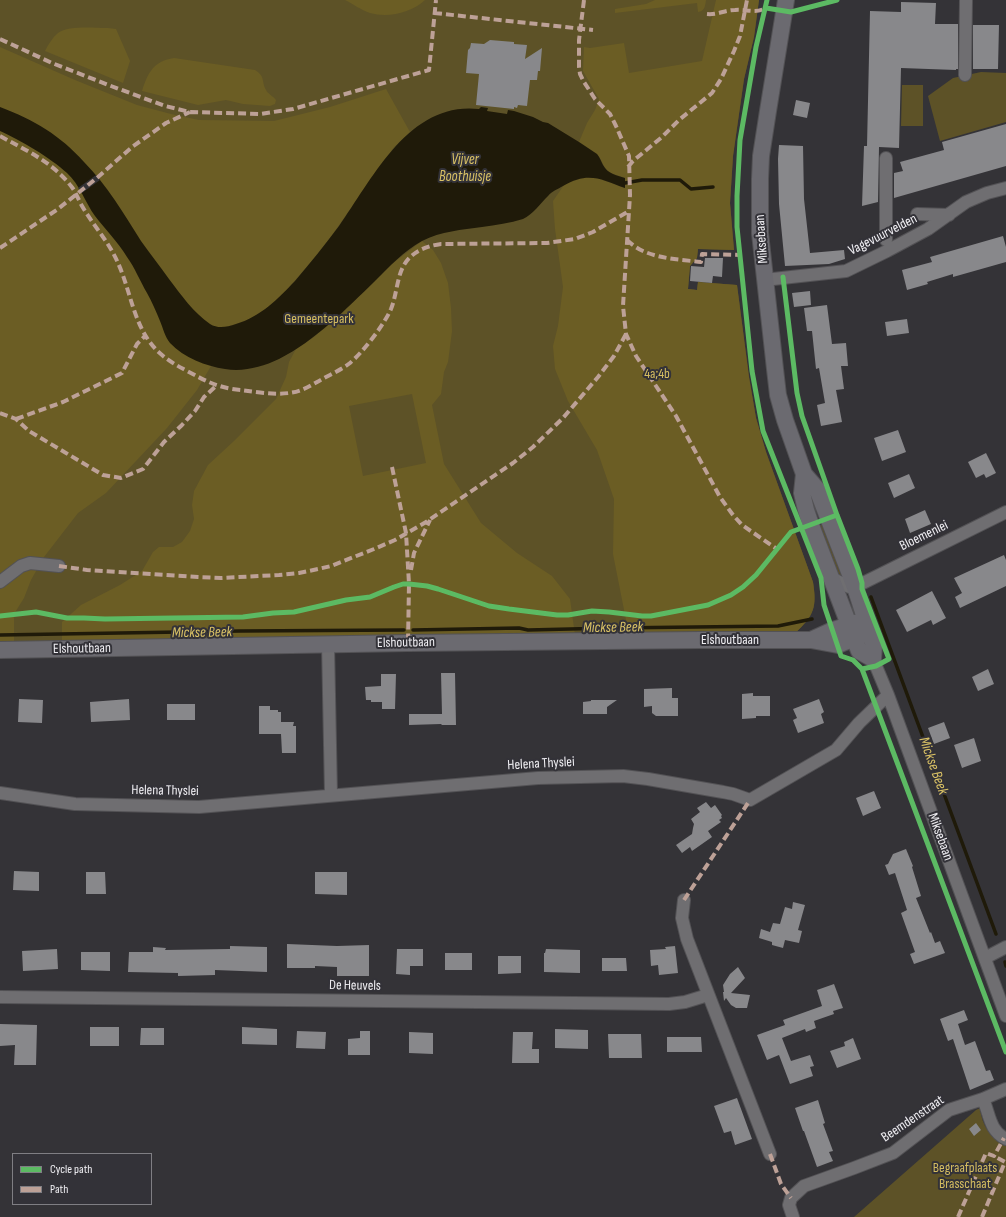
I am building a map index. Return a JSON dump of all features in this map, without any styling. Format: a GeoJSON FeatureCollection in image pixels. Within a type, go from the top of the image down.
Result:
{"type":"FeatureCollection","features":[{"type":"Feature","properties":{"kind":"main road","name":"Miksebaan"},"geometry":{"type":"LineString","coordinates":[[786,0],[761,156],[760,179],[760,233],[764,280],[778,395],[785,420],[810,491],[855,587],[874,646],[873,659],[859,651],[808,517],[810,491]]}},
{"type":"Feature","properties":{"kind":"main road","name":"Elshoutbaan"},"geometry":{"type":"LineString","coordinates":[[0,650],[328,644],[811,640],[833,630],[852,632],[868,626]]}},
{"type":"Feature","properties":{"kind":"street"},"geometry":{"type":"LineString","coordinates":[[965,75],[966,0]]}},
{"type":"Feature","properties":{"kind":"street"},"geometry":{"type":"LineString","coordinates":[[886,158],[886,240]]}},
{"type":"Feature","properties":{"kind":"street","name":"Vagevuurvelden"},"geometry":{"type":"LineString","coordinates":[[764,280],[846,270],[883,253],[928,229],[966,202],[1006,188]]}},
{"type":"Feature","properties":{"kind":"street"},"geometry":{"type":"LineString","coordinates":[[917,214],[949,215]]}},
{"type":"Feature","properties":{"kind":"street"},"geometry":{"type":"LineString","coordinates":[[883,253],[892,219]]}},
{"type":"Feature","properties":{"kind":"street","name":"Bloemenlei"},"geometry":{"type":"LineString","coordinates":[[855,587],[1006,512]]}},
{"type":"Feature","properties":{"kind":"street"},"geometry":{"type":"LineString","coordinates":[[0,582],[21,566],[30,563],[59,566]]}},
{"type":"Feature","properties":{"kind":"street"},"geometry":{"type":"LineString","coordinates":[[832,578],[850,587],[855,587]]}},
{"type":"Feature","properties":{"kind":"street"},"geometry":{"type":"LineString","coordinates":[[328,644],[331,795]]}},
{"type":"Feature","properties":{"kind":"street","name":"Miksebaan"},"geometry":{"type":"LineString","coordinates":[[873,659],[888,695],[984,958],[1003,996],[1006,1016]]}},
{"type":"Feature","properties":{"kind":"street","name":"Helena Thyslei"},"geometry":{"type":"LineString","coordinates":[[0,793],[75,804],[199,807],[538,778],[623,776],[723,792],[750,800],[836,750],[859,723],[888,695]]}},
{"type":"Feature","properties":{"kind":"street"},"geometry":{"type":"LineString","coordinates":[[684,900],[682,918],[687,939],[770,1154]]}},
{"type":"Feature","properties":{"kind":"street"},"geometry":{"type":"LineString","coordinates":[[984,958],[1006,947]]}},
{"type":"Feature","properties":{"kind":"street","name":"De Heuvels"},"geometry":{"type":"LineString","coordinates":[[0,997],[669,1004],[685,1002],[708,995]]}},
{"type":"Feature","properties":{"kind":"street","name":"Beemdenstraat"},"geometry":{"type":"LineString","coordinates":[[793,1217],[789,1205],[791,1198],[804,1186],[893,1153],[949,1110],[983,1099],[1006,1089]]}},
{"type":"Feature","properties":{"kind":"street"},"geometry":{"type":"LineString","coordinates":[[983,1099],[992,1127],[1006,1139]]}},
{"type":"Feature","properties":{"kind":"green space","name":"Gemeentepark"},"geometry":{"type":"Polygon","coordinates":[[[0,0],[759,0],[754,37],[744,79],[733,156],[730,203],[734,250],[698,249],[697,258],[690,266],[688,289],[697,290],[698,282],[737,285],[756,418],[766,452],[813,582],[815,598],[813,610],[810,616],[795,633],[0,642],[0,0]]]}},
{"type":"Feature","properties":{"kind":"green space"},"geometry":{"type":"Polygon","coordinates":[[[345,0],[425,0],[406,11],[392,15],[384,15],[367,12],[345,0]]]}},
{"type":"Feature","properties":{"kind":"green space"},"geometry":{"type":"Polygon","coordinates":[[[655,0],[706,0],[703,9],[698,12],[697,3],[615,13],[615,9],[646,4],[655,0]]]}},
{"type":"Feature","properties":{"kind":"green space","name":"4a;4b"},"geometry":{"type":"Polygon","coordinates":[[[716,0],[759,0],[754,37],[744,79],[733,156],[730,203],[734,250],[698,249],[697,258],[690,266],[688,289],[697,290],[698,282],[737,285],[756,418],[766,452],[813,582],[815,598],[813,610],[810,616],[795,633],[629,635],[613,554],[614,499],[597,450],[568,401],[555,369],[553,346],[558,326],[563,287],[555,229],[553,201],[564,185],[573,180],[584,177],[597,178],[625,188],[625,178],[608,172],[597,154],[579,142],[599,99],[583,71],[584,47],[590,48],[624,43],[629,73],[702,61],[716,0]]]}},
{"type":"Feature","properties":{"kind":"green space"},"geometry":{"type":"Polygon","coordinates":[[[116,29],[130,61],[123,83],[45,51],[54,37],[63,30],[116,29]]]}},
{"type":"Feature","properties":{"kind":"green space"},"geometry":{"type":"Polygon","coordinates":[[[0,47],[137,105],[199,120],[274,121],[330,107],[386,89],[410,132],[394,147],[332,235],[283,294],[254,317],[226,327],[211,366],[197,390],[167,428],[106,493],[78,513],[44,557],[31,580],[24,598],[14,614],[14,642],[0,642],[0,47]]]}},
{"type":"Feature","properties":{"kind":"green space"},"geometry":{"type":"Polygon","coordinates":[[[174,58],[255,70],[261,75],[267,91],[276,100],[275,104],[270,106],[243,104],[226,100],[198,105],[142,91],[149,73],[153,68],[161,62],[174,58]]]}},
{"type":"Feature","properties":{"kind":"green space"},"geometry":{"type":"Polygon","coordinates":[[[981,72],[1006,73],[1006,122],[940,141],[928,96],[953,78],[981,72]]]}},
{"type":"Feature","properties":{"kind":"green space"},"geometry":{"type":"Polygon","coordinates":[[[902,85],[923,85],[923,126],[901,126],[902,85]]]}},
{"type":"Feature","properties":{"kind":"green space"},"geometry":{"type":"Polygon","coordinates":[[[422,241],[433,250],[441,263],[448,283],[452,331],[448,362],[444,372],[441,394],[432,405],[444,464],[481,523],[517,553],[552,576],[570,599],[575,635],[62,641],[62,622],[81,605],[120,585],[142,571],[153,552],[159,547],[173,547],[182,542],[190,531],[194,519],[192,505],[194,491],[208,465],[276,399],[286,377],[289,362],[296,349],[314,337],[341,314],[393,263],[422,241]],[[412,394],[349,406],[363,476],[426,463],[412,394]]]}},
{"type":"Feature","properties":{"kind":"green space"},"geometry":{"type":"Polygon","coordinates":[[[827,523],[849,582],[838,577],[819,526],[827,523]]]}},
{"type":"Feature","properties":{"kind":"green space","name":"Begraafplaats Brasschaat"},"geometry":{"type":"Polygon","coordinates":[[[980,1108],[985,1126],[991,1135],[1006,1146],[1006,1217],[854,1217],[976,1110],[980,1108]]]}},
{"type":"Feature","properties":{"kind":"water","name":"Vijver Boothuisje"},"geometry":{"type":"Polygon","coordinates":[[[0,107],[24,117],[46,129],[75,152],[108,190],[141,241],[183,297],[204,320],[213,326],[219,327],[233,325],[253,317],[268,307],[282,294],[295,281],[334,233],[365,186],[396,146],[413,130],[432,117],[454,110],[479,109],[481,107],[488,108],[487,111],[507,114],[508,110],[533,117],[548,123],[597,154],[607,170],[612,174],[625,178],[625,188],[594,178],[572,181],[553,191],[533,212],[523,219],[503,224],[452,231],[422,241],[403,254],[330,324],[305,343],[279,359],[266,364],[246,369],[232,370],[210,366],[189,357],[170,343],[133,266],[120,246],[91,211],[72,178],[44,155],[0,131],[0,107]]]}},
{"type":"Feature","properties":{"kind":"pier"},"geometry":{"type":"Polygon","coordinates":[[[96,175],[100,180],[82,193],[78,188],[96,175]]]}},
{"type":"Feature","properties":{"kind":"building"},"geometry":{"type":"Polygon","coordinates":[[[901,2],[936,3],[935,24],[958,24],[958,69],[901,68],[899,148],[879,147],[878,202],[862,206],[864,146],[867,146],[870,11],[901,12],[901,2]]]}},
{"type":"Feature","properties":{"kind":"building"},"geometry":{"type":"Polygon","coordinates":[[[973,25],[999,25],[998,69],[973,69],[973,25]]]}},
{"type":"Feature","properties":{"kind":"building"},"geometry":{"type":"Polygon","coordinates":[[[490,40],[514,42],[514,44],[527,45],[525,59],[542,48],[540,71],[538,71],[537,80],[530,80],[527,106],[518,105],[517,108],[514,107],[514,109],[476,105],[479,74],[466,73],[468,50],[471,43],[484,44],[490,40]]]}},
{"type":"Feature","properties":{"kind":"building"},"geometry":{"type":"Polygon","coordinates":[[[796,100],[810,103],[807,118],[793,115],[796,100]]]}},
{"type":"Feature","properties":{"kind":"building"},"geometry":{"type":"Polygon","coordinates":[[[1006,124],[1006,166],[894,198],[894,173],[903,171],[900,162],[944,150],[942,142],[1006,124]]]}},
{"type":"Feature","properties":{"kind":"building"},"geometry":{"type":"Polygon","coordinates":[[[779,145],[803,146],[804,199],[810,253],[844,250],[845,259],[829,264],[785,266],[779,204],[779,145]]]}},
{"type":"Feature","properties":{"kind":"building"},"geometry":{"type":"Polygon","coordinates":[[[1003,236],[1006,247],[1006,262],[953,277],[953,274],[927,282],[928,284],[907,290],[902,270],[932,262],[930,257],[1003,236]]]}},
{"type":"Feature","properties":{"kind":"building"},"geometry":{"type":"Polygon","coordinates":[[[705,258],[723,258],[722,277],[713,276],[712,283],[690,281],[691,266],[704,267],[705,258]]]}},
{"type":"Feature","properties":{"kind":"building"},"geometry":{"type":"Polygon","coordinates":[[[810,291],[811,305],[794,307],[792,293],[810,291]]]}},
{"type":"Feature","properties":{"kind":"building"},"geometry":{"type":"Polygon","coordinates":[[[827,305],[832,344],[846,343],[848,366],[841,366],[844,389],[836,390],[842,422],[821,426],[817,405],[825,403],[819,368],[816,369],[812,331],[807,331],[804,308],[827,305]]]}},
{"type":"Feature","properties":{"kind":"building"},"geometry":{"type":"Polygon","coordinates":[[[907,319],[909,333],[887,336],[885,322],[907,319]]]}},
{"type":"Feature","properties":{"kind":"building"},"geometry":{"type":"Polygon","coordinates":[[[898,430],[906,452],[882,461],[874,438],[898,430]]]}},
{"type":"Feature","properties":{"kind":"building"},"geometry":{"type":"Polygon","coordinates":[[[986,453],[996,473],[986,478],[984,474],[976,478],[968,462],[986,453]]]}},
{"type":"Feature","properties":{"kind":"building"},"geometry":{"type":"Polygon","coordinates":[[[909,474],[915,488],[894,498],[888,483],[909,474]]]}},
{"type":"Feature","properties":{"kind":"building"},"geometry":{"type":"Polygon","coordinates":[[[925,510],[931,524],[910,533],[905,519],[925,510]]]}},
{"type":"Feature","properties":{"kind":"building"},"geometry":{"type":"Polygon","coordinates":[[[1004,555],[1006,560],[1006,586],[960,608],[955,597],[962,593],[954,578],[1004,555]]]}},
{"type":"Feature","properties":{"kind":"building"},"geometry":{"type":"Polygon","coordinates":[[[932,591],[946,618],[933,625],[931,620],[907,632],[896,610],[932,591]]]}},
{"type":"Feature","properties":{"kind":"building"},"geometry":{"type":"Polygon","coordinates":[[[988,669],[994,684],[978,691],[972,677],[988,669]]]}},
{"type":"Feature","properties":{"kind":"building"},"geometry":{"type":"Polygon","coordinates":[[[441,673],[455,673],[456,725],[409,725],[409,714],[442,714],[441,673]]]}},
{"type":"Feature","properties":{"kind":"building"},"geometry":{"type":"Polygon","coordinates":[[[381,674],[396,674],[395,709],[382,709],[382,702],[371,702],[371,700],[366,700],[365,687],[381,686],[381,674]]]}},
{"type":"Feature","properties":{"kind":"building"},"geometry":{"type":"Polygon","coordinates":[[[672,688],[672,698],[678,698],[678,716],[656,716],[652,713],[652,706],[644,707],[644,689],[672,688]]]}},
{"type":"Feature","properties":{"kind":"building"},"geometry":{"type":"Polygon","coordinates":[[[753,693],[753,696],[770,696],[770,716],[756,716],[756,718],[742,719],[742,694],[753,693]]]}},
{"type":"Feature","properties":{"kind":"building"},"geometry":{"type":"Polygon","coordinates":[[[19,699],[43,700],[42,723],[18,722],[19,699]]]}},
{"type":"Feature","properties":{"kind":"building"},"geometry":{"type":"Polygon","coordinates":[[[129,699],[130,720],[91,722],[90,702],[129,699]]]}},
{"type":"Feature","properties":{"kind":"building"},"geometry":{"type":"Polygon","coordinates":[[[819,699],[824,712],[821,714],[824,723],[798,733],[793,720],[797,718],[793,709],[819,699]]]}},
{"type":"Feature","properties":{"kind":"building"},"geometry":{"type":"Polygon","coordinates":[[[591,700],[617,700],[607,707],[607,714],[583,714],[583,702],[591,700]]]}},
{"type":"Feature","properties":{"kind":"building"},"geometry":{"type":"Polygon","coordinates":[[[167,704],[195,704],[195,720],[167,720],[167,704]]]}},
{"type":"Feature","properties":{"kind":"building"},"geometry":{"type":"Polygon","coordinates":[[[259,706],[270,706],[270,710],[278,710],[278,712],[281,712],[281,722],[294,722],[293,726],[296,726],[296,753],[282,753],[281,734],[259,734],[259,706]]]}},
{"type":"Feature","properties":{"kind":"building"},"geometry":{"type":"Polygon","coordinates":[[[944,722],[950,738],[934,744],[928,728],[944,722]]]}},
{"type":"Feature","properties":{"kind":"building"},"geometry":{"type":"Polygon","coordinates":[[[974,738],[981,761],[962,768],[954,745],[974,738]]]}},
{"type":"Feature","properties":{"kind":"building"},"geometry":{"type":"Polygon","coordinates":[[[874,791],[881,808],[863,816],[856,798],[874,791]]]}},
{"type":"Feature","properties":{"kind":"building"},"geometry":{"type":"Polygon","coordinates":[[[706,802],[711,808],[715,805],[722,815],[722,818],[719,820],[721,822],[708,831],[712,837],[692,851],[690,847],[682,853],[676,845],[692,834],[694,824],[691,819],[700,812],[697,808],[706,802]]]}},
{"type":"Feature","properties":{"kind":"building"},"geometry":{"type":"Polygon","coordinates":[[[906,849],[913,866],[912,867],[921,896],[916,898],[935,943],[940,941],[945,953],[914,964],[910,954],[915,952],[901,913],[907,910],[895,873],[889,875],[885,865],[888,864],[893,854],[906,849]]]}},
{"type":"Feature","properties":{"kind":"building"},"geometry":{"type":"Polygon","coordinates":[[[14,871],[39,872],[39,891],[13,890],[14,871]]]}},
{"type":"Feature","properties":{"kind":"building"},"geometry":{"type":"Polygon","coordinates":[[[86,872],[105,872],[106,894],[86,894],[86,872]]]}},
{"type":"Feature","properties":{"kind":"building"},"geometry":{"type":"Polygon","coordinates":[[[315,872],[347,872],[347,895],[315,894],[315,872]]]}},
{"type":"Feature","properties":{"kind":"building"},"geometry":{"type":"Polygon","coordinates":[[[793,902],[805,905],[798,930],[802,931],[799,943],[785,940],[783,948],[772,945],[772,942],[759,938],[761,929],[770,932],[773,923],[780,924],[785,907],[792,909],[793,902]]]}},
{"type":"Feature","properties":{"kind":"building"},"geometry":{"type":"Polygon","coordinates":[[[287,944],[337,946],[369,945],[369,976],[337,976],[337,967],[315,966],[315,968],[287,968],[287,944]]]}},
{"type":"Feature","properties":{"kind":"building"},"geometry":{"type":"Polygon","coordinates":[[[230,946],[267,947],[267,972],[215,970],[215,975],[178,976],[178,973],[128,972],[129,952],[153,952],[153,947],[166,948],[165,950],[230,949],[230,946]]]}},
{"type":"Feature","properties":{"kind":"building"},"geometry":{"type":"Polygon","coordinates":[[[675,946],[678,973],[659,975],[658,965],[651,966],[650,950],[666,949],[665,947],[675,946]]]}},
{"type":"Feature","properties":{"kind":"building"},"geometry":{"type":"Polygon","coordinates":[[[57,949],[58,969],[23,971],[22,951],[57,949]]]}},
{"type":"Feature","properties":{"kind":"building"},"geometry":{"type":"Polygon","coordinates":[[[397,949],[423,949],[423,966],[410,966],[410,975],[396,974],[397,949]]]}},
{"type":"Feature","properties":{"kind":"building"},"geometry":{"type":"Polygon","coordinates":[[[546,949],[580,950],[580,973],[544,972],[544,953],[546,949]]]}},
{"type":"Feature","properties":{"kind":"building"},"geometry":{"type":"Polygon","coordinates":[[[81,952],[110,952],[110,971],[81,970],[81,952]]]}},
{"type":"Feature","properties":{"kind":"building"},"geometry":{"type":"Polygon","coordinates":[[[445,953],[472,953],[472,970],[445,970],[445,953]]]}},
{"type":"Feature","properties":{"kind":"building"},"geometry":{"type":"Polygon","coordinates":[[[498,956],[521,956],[521,973],[498,974],[498,956]]]}},
{"type":"Feature","properties":{"kind":"building"},"geometry":{"type":"Polygon","coordinates":[[[602,958],[626,958],[627,971],[602,971],[602,958]]]}},
{"type":"Feature","properties":{"kind":"building"},"geometry":{"type":"Polygon","coordinates":[[[738,967],[745,978],[731,993],[750,995],[747,1008],[736,1008],[731,1005],[726,998],[724,1001],[723,985],[730,974],[738,967]]]}},
{"type":"Feature","properties":{"kind":"building"},"geometry":{"type":"Polygon","coordinates":[[[834,984],[843,1008],[833,1011],[834,1014],[814,1021],[816,1028],[806,1032],[805,1029],[782,1038],[791,1061],[810,1055],[814,1066],[810,1067],[813,1076],[790,1084],[779,1055],[767,1060],[757,1035],[785,1025],[783,1020],[822,1006],[817,990],[834,984]]]}},
{"type":"Feature","properties":{"kind":"building"},"geometry":{"type":"Polygon","coordinates":[[[964,1010],[968,1020],[958,1024],[965,1045],[975,1041],[986,1071],[990,1070],[994,1080],[970,1090],[953,1039],[948,1041],[940,1019],[964,1010]]]}},
{"type":"Feature","properties":{"kind":"building"},"geometry":{"type":"Polygon","coordinates":[[[0,1024],[37,1025],[36,1065],[14,1065],[15,1045],[0,1046],[0,1024]]]}},
{"type":"Feature","properties":{"kind":"building"},"geometry":{"type":"Polygon","coordinates":[[[90,1027],[119,1027],[119,1046],[90,1046],[90,1027]]]}},
{"type":"Feature","properties":{"kind":"building"},"geometry":{"type":"Polygon","coordinates":[[[242,1027],[277,1029],[277,1045],[242,1044],[242,1027]]]}},
{"type":"Feature","properties":{"kind":"building"},"geometry":{"type":"Polygon","coordinates":[[[141,1028],[164,1028],[164,1045],[140,1045],[141,1028]]]}},
{"type":"Feature","properties":{"kind":"building"},"geometry":{"type":"Polygon","coordinates":[[[555,1029],[588,1030],[588,1049],[555,1048],[555,1029]]]}},
{"type":"Feature","properties":{"kind":"building"},"geometry":{"type":"Polygon","coordinates":[[[297,1031],[326,1032],[325,1049],[296,1048],[297,1031]]]}},
{"type":"Feature","properties":{"kind":"building"},"geometry":{"type":"Polygon","coordinates":[[[360,1031],[370,1031],[370,1055],[348,1055],[348,1039],[360,1038],[360,1031]]]}},
{"type":"Feature","properties":{"kind":"building"},"geometry":{"type":"Polygon","coordinates":[[[409,1032],[433,1033],[433,1054],[409,1053],[409,1032]]]}},
{"type":"Feature","properties":{"kind":"building"},"geometry":{"type":"Polygon","coordinates":[[[513,1032],[533,1032],[532,1049],[539,1049],[539,1063],[512,1063],[513,1032]]]}},
{"type":"Feature","properties":{"kind":"building"},"geometry":{"type":"Polygon","coordinates":[[[608,1034],[641,1034],[642,1058],[609,1058],[608,1034]]]}},
{"type":"Feature","properties":{"kind":"building"},"geometry":{"type":"Polygon","coordinates":[[[667,1037],[701,1037],[702,1052],[667,1052],[667,1037]]]}},
{"type":"Feature","properties":{"kind":"building"},"geometry":{"type":"Polygon","coordinates":[[[853,1038],[861,1059],[837,1068],[830,1051],[845,1046],[844,1042],[853,1038]]]}},
{"type":"Feature","properties":{"kind":"building"},"geometry":{"type":"Polygon","coordinates":[[[737,1098],[752,1139],[735,1145],[731,1131],[724,1133],[714,1106],[737,1098]]]}},
{"type":"Feature","properties":{"kind":"building"},"geometry":{"type":"Polygon","coordinates":[[[818,1100],[825,1123],[823,1124],[833,1151],[829,1152],[833,1161],[817,1167],[795,1108],[818,1100]]]}},
{"type":"Feature","properties":{"kind":"building"},"geometry":{"type":"Polygon","coordinates":[[[976,1123],[981,1130],[974,1136],[969,1129],[976,1123]]]}},
{"type":"Feature","properties":{"kind":"waterway"},"geometry":{"type":"LineString","coordinates":[[625,183],[642,180],[680,180],[691,189],[713,187]]}},
{"type":"Feature","properties":{"kind":"waterway","name":"Mickse Beek"},"geometry":{"type":"LineString","coordinates":[[871,597],[996,934]]}},
{"type":"Feature","properties":{"kind":"waterway","name":"Mickse Beek"},"geometry":{"type":"LineString","coordinates":[[413,630],[519,628],[528,630],[778,626],[812,619]]}},
{"type":"Feature","properties":{"kind":"waterway","name":"Mickse Beek"},"geometry":{"type":"LineString","coordinates":[[0,635],[404,630]]}},
{"type":"Feature","properties":{"kind":"waterway","name":"Mickse Beek"},"geometry":{"type":"LineString","coordinates":[[1005,962],[1006,966]]}},
{"type":"Feature","properties":{"kind":"marked path"},"geometry":{"type":"LineString","coordinates":[[0,39],[52,63],[165,106],[190,112],[260,114],[293,109],[429,70],[436,0]]}},
{"type":"Feature","properties":{"kind":"marked path"},"geometry":{"type":"LineString","coordinates":[[584,0],[579,40],[580,74],[595,99],[610,114],[629,156],[630,195],[623,306],[626,334],[636,356],[676,416],[720,497],[742,525],[777,549]]}},
{"type":"Feature","properties":{"kind":"marked path"},"geometry":{"type":"LineString","coordinates":[[628,167],[679,120],[712,93],[721,79],[740,36],[747,0]]}},
{"type":"Feature","properties":{"kind":"marked path"},"geometry":{"type":"LineString","coordinates":[[707,14],[715,14],[731,10],[758,11],[766,8]]}},
{"type":"Feature","properties":{"kind":"marked path"},"geometry":{"type":"LineString","coordinates":[[434,13],[593,30]]}},
{"type":"Feature","properties":{"kind":"marked path"},"geometry":{"type":"LineString","coordinates":[[0,248],[58,209],[132,147],[166,123],[190,112]]}},
{"type":"Feature","properties":{"kind":"marked path"},"geometry":{"type":"LineString","coordinates":[[0,136],[47,163],[73,188],[86,213],[114,255],[123,275],[139,324],[153,346],[177,366],[212,384],[233,389],[283,394],[293,392],[312,385],[350,363],[367,345],[388,315],[401,270],[409,258],[426,247],[441,244],[547,243],[575,239],[593,232],[629,211]]}},
{"type":"Feature","properties":{"kind":"marked path"},"geometry":{"type":"LineString","coordinates":[[627,240],[643,251],[652,255],[672,259],[701,262],[702,254],[740,255]]}},
{"type":"Feature","properties":{"kind":"marked path"},"geometry":{"type":"LineString","coordinates":[[59,566],[87,570],[221,578],[279,575],[299,573],[331,566],[374,549],[395,540],[426,522],[513,463],[533,447],[563,418],[598,377],[614,356],[626,334]]}},
{"type":"Feature","properties":{"kind":"marked path"},"geometry":{"type":"LineString","coordinates":[[16,419],[63,402],[122,373],[137,344],[145,336]]}},
{"type":"Feature","properties":{"kind":"marked path"},"geometry":{"type":"LineString","coordinates":[[0,413],[16,419],[29,431],[103,475],[121,478],[143,469],[164,442],[182,425],[195,411],[204,397],[216,386]]}},
{"type":"Feature","properties":{"kind":"marked path"},"geometry":{"type":"LineString","coordinates":[[392,467],[406,533],[409,584],[408,643]]}},
{"type":"Feature","properties":{"kind":"marked path"},"geometry":{"type":"LineString","coordinates":[[411,570],[414,553],[430,520]]}},
{"type":"Feature","properties":{"kind":"marked path"},"geometry":{"type":"LineString","coordinates":[[684,900],[750,800]]}},
{"type":"Feature","properties":{"kind":"marked path"},"geometry":{"type":"LineString","coordinates":[[958,1217],[986,1153],[994,1156],[1004,1138]]}},
{"type":"Feature","properties":{"kind":"marked path"},"geometry":{"type":"LineString","coordinates":[[770,1154],[781,1184],[791,1198]]}},
{"type":"Feature","properties":{"kind":"marked path"},"geometry":{"type":"LineString","coordinates":[[982,1217],[1005,1162],[994,1156]]}},
{"type":"Feature","properties":{"kind":"cycle path"},"geometry":{"type":"LineString","coordinates":[[767,0],[756,47],[740,140],[737,196],[737,227],[752,371],[763,431],[821,578],[824,605],[841,656],[853,660],[862,669],[1006,1052]]}},
{"type":"Feature","properties":{"kind":"cycle path"},"geometry":{"type":"LineString","coordinates":[[766,8],[791,12],[837,0]]}},
{"type":"Feature","properties":{"kind":"cycle path"},"geometry":{"type":"LineString","coordinates":[[783,277],[797,393],[802,416],[858,569],[862,589],[889,659],[876,666],[862,669]]}},
{"type":"Feature","properties":{"kind":"cycle path"},"geometry":{"type":"LineString","coordinates":[[0,616],[36,612],[67,618],[105,619],[243,617],[294,612],[346,600],[370,597],[403,584],[427,586],[489,606],[509,609],[557,615],[568,615],[592,611],[651,616],[708,605],[731,595],[743,587],[756,575],[791,532],[837,515]]}}]}
